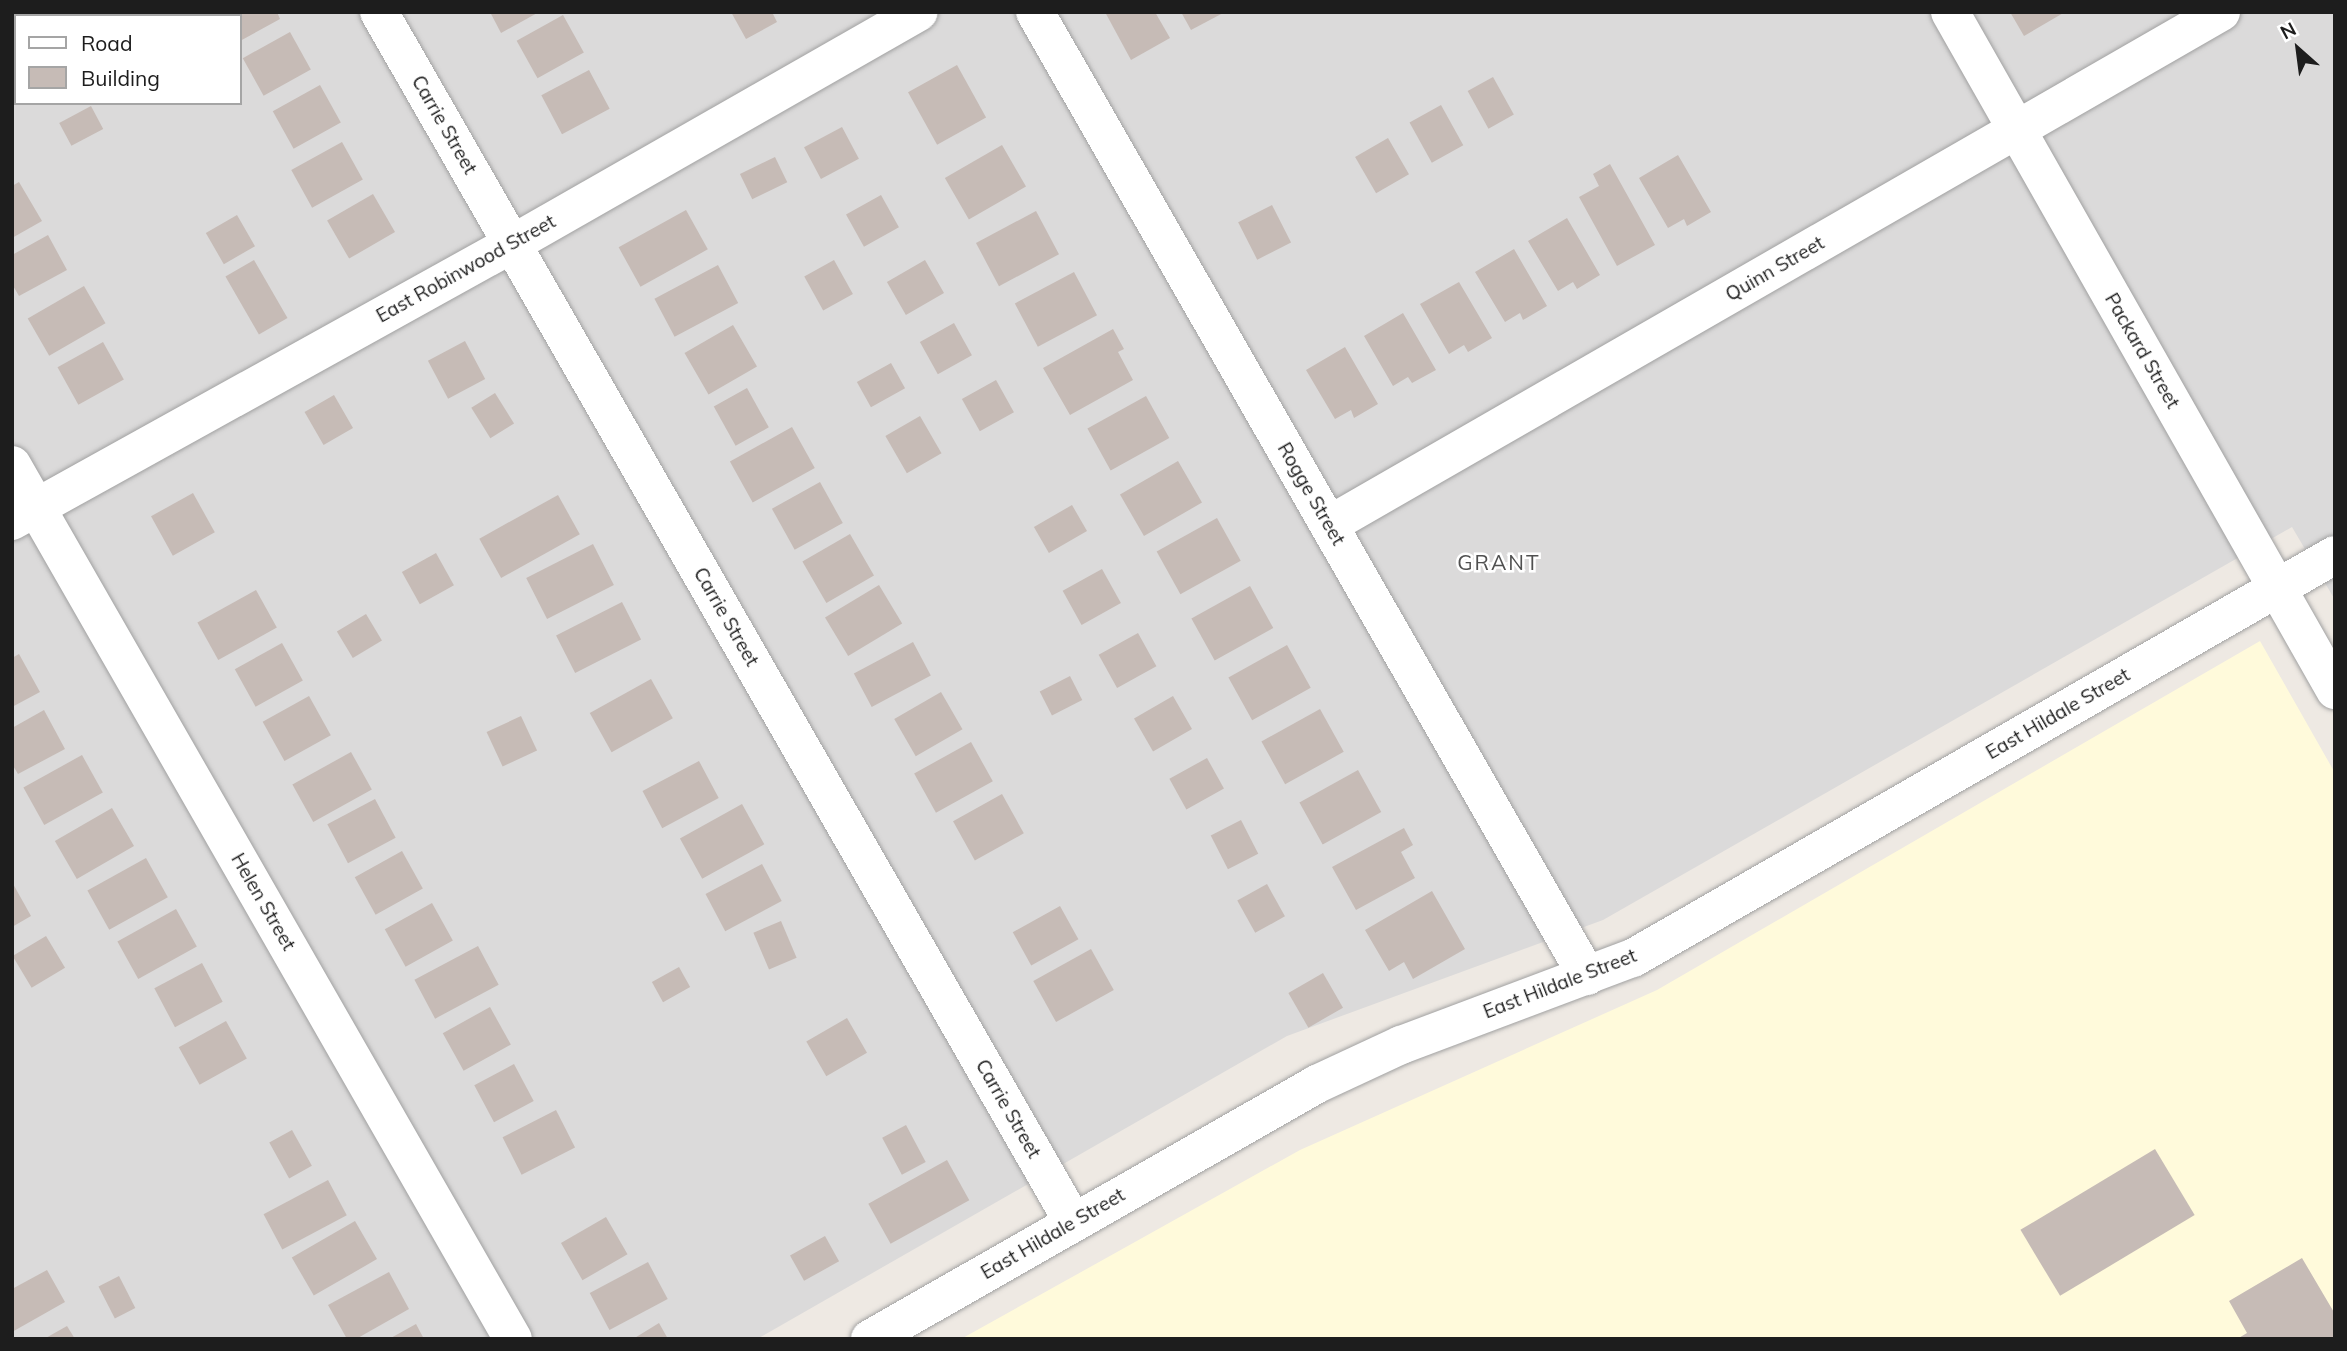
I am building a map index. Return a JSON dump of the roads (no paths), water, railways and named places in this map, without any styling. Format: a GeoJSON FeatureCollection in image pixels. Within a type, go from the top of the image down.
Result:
{"type":"FeatureCollection","features":[{"type":"Feature","properties":{"kind":"street","name":"Carrie Street"},"geometry":{"type":"LineString","coordinates":[[379,12],[1073,1222]]}},
{"type":"Feature","properties":{"kind":"street","name":"East Robinwood Street"},"geometry":{"type":"LineString","coordinates":[[24,514],[512,244],[918,12]]}},
{"type":"Feature","properties":{"kind":"street","name":"Rogge Street"},"geometry":{"type":"LineString","coordinates":[[1035,12],[1587,976]]}},
{"type":"Feature","properties":{"kind":"street","name":"Packard Street"},"geometry":{"type":"LineString","coordinates":[[1950,12],[2335,690]]}},
{"type":"Feature","properties":{"kind":"street","name":"Quinn Street"},"geometry":{"type":"LineString","coordinates":[[1329,525],[2221,12]]}},
{"type":"Feature","properties":{"kind":"street","name":"Helen Street"},"geometry":{"type":"LineString","coordinates":[[12,465],[24,514],[513,1339]]}},
{"type":"Feature","properties":{"kind":"street","name":"East Hildale Street"},"geometry":{"type":"LineString","coordinates":[[870,1339],[1317,1084],[1401,1045],[1633,958],[2335,555]]}},
{"type":"Feature","properties":{"kind":"district","name":"GRANT"},"geometry":{"type":"Point","coordinates":[1499,562]}}]}
